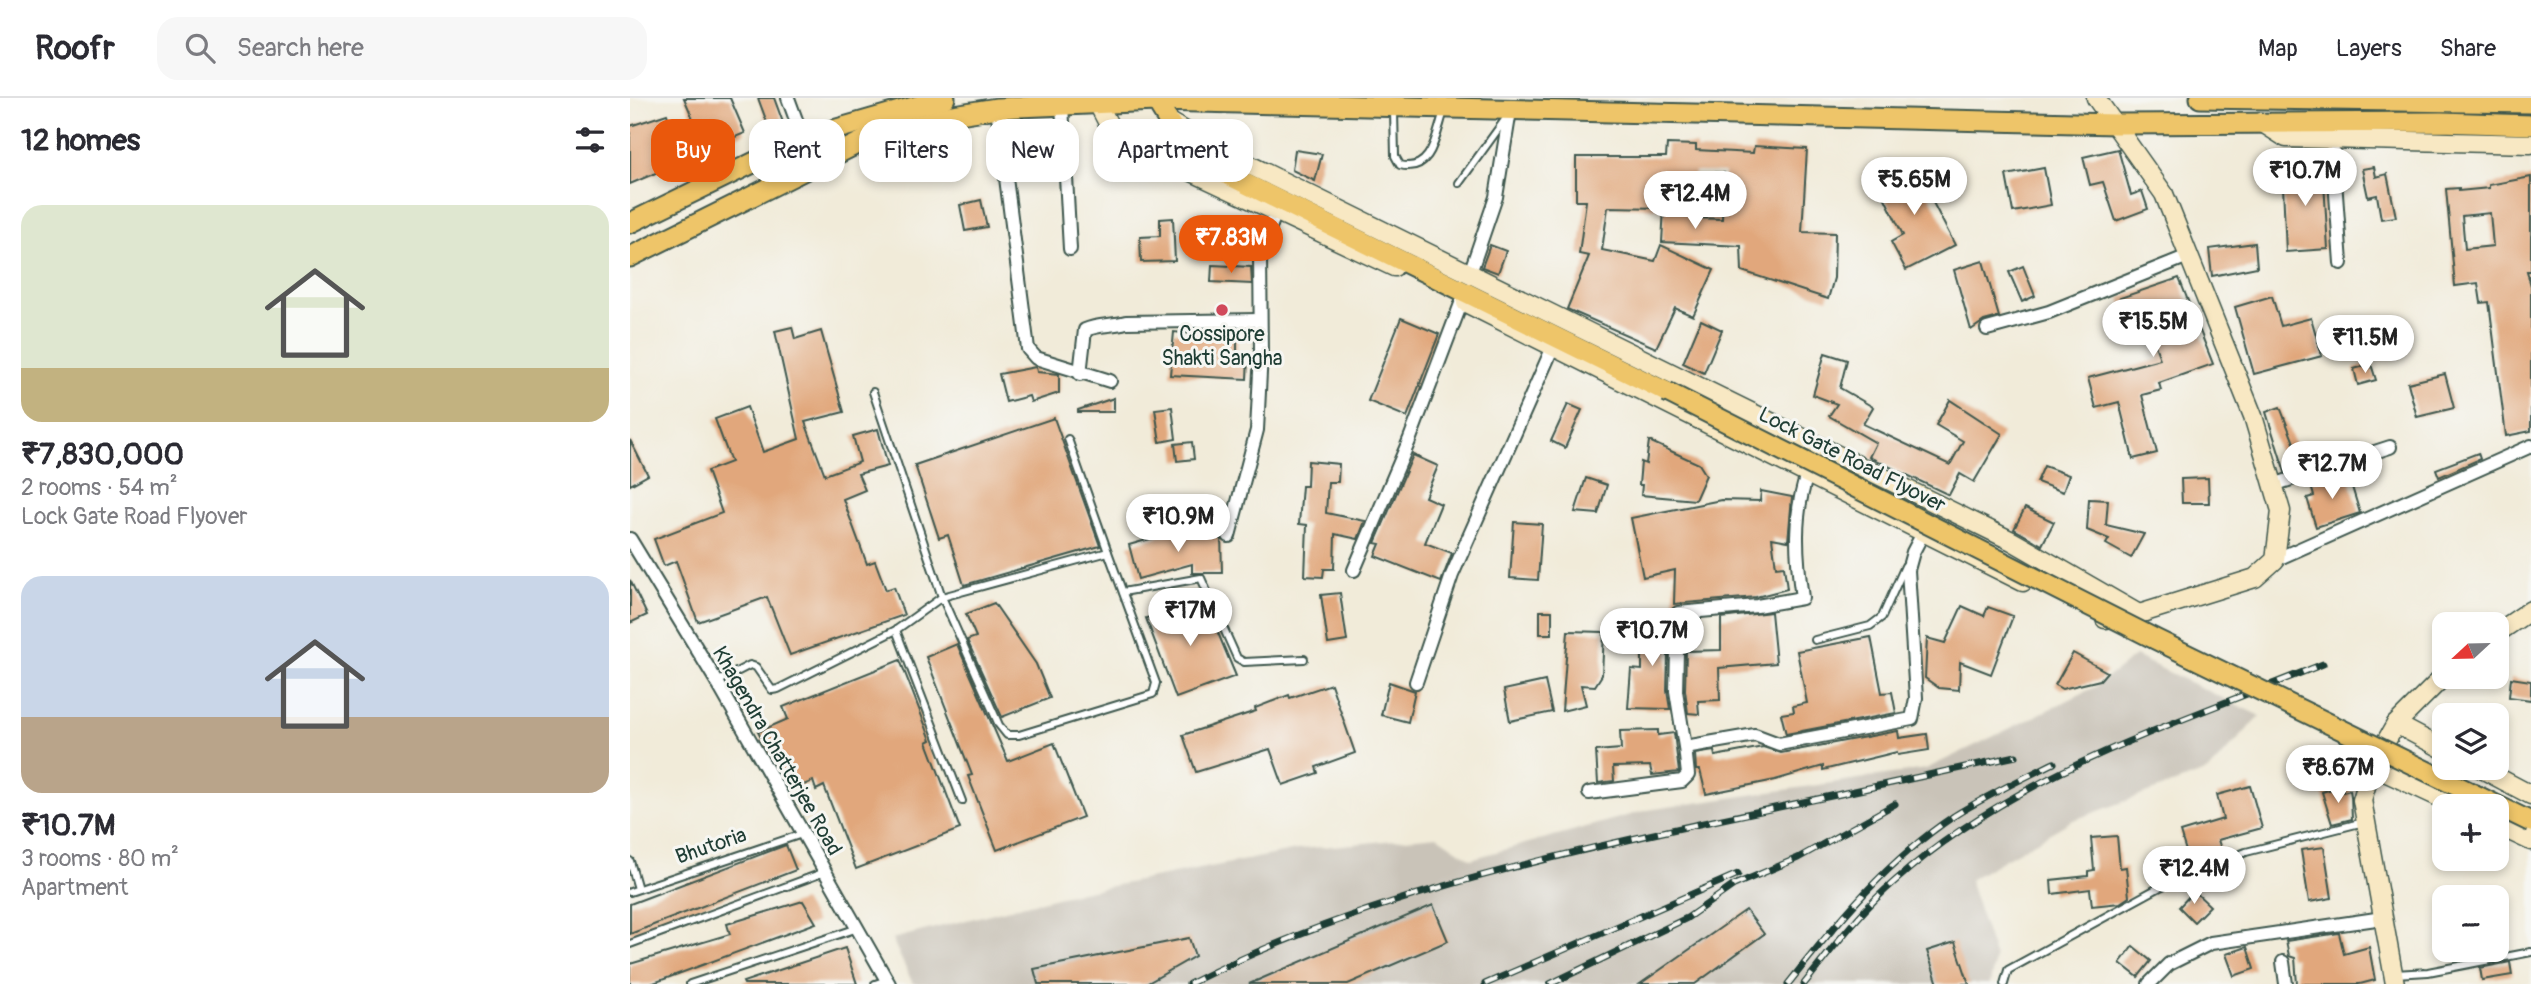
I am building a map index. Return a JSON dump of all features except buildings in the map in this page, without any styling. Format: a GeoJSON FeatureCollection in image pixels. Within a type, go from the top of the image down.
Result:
{"type":"FeatureCollection","features":[{"type":"Feature","properties":{"kind":"main road"},"geometry":{"type":"LineString","coordinates":[[845,125],[913,102],[945,98]]}},
{"type":"Feature","properties":{"kind":"main road"},"geometry":{"type":"LineString","coordinates":[[2200,98],[2531,103]]}},
{"type":"Feature","properties":{"kind":"main road"},"geometry":{"type":"LineString","coordinates":[[845,150],[863,141],[953,115],[997,108],[1062,105],[1095,100],[1510,111],[1567,105],[2115,124],[2261,122],[2531,125]]}},
{"type":"Feature","properties":{"kind":"main road","name":"Lock Gate Road Flyover"},"geometry":{"type":"LineString","coordinates":[[1155,100],[1166,119]]}},
{"type":"Feature","properties":{"kind":"main road"},"geometry":{"type":"LineString","coordinates":[[630,223],[749,165]]}},
{"type":"Feature","properties":{"kind":"main road"},"geometry":{"type":"LineString","coordinates":[[630,257],[781,182]]}},
{"type":"Feature","properties":{"kind":"main road","name":"Lock Gate Road Flyover"},"geometry":{"type":"LineString","coordinates":[[1244,182],[2155,639],[2531,822]]}},
{"type":"Feature","properties":{"kind":"street"},"geometry":{"type":"LineString","coordinates":[[788,98],[795,119]]}},
{"type":"Feature","properties":{"kind":"street"},"geometry":{"type":"LineString","coordinates":[[2096,98],[2164,194],[2253,416],[2281,511],[2275,560]]}},
{"type":"Feature","properties":{"kind":"street"},"geometry":{"type":"LineString","coordinates":[[1095,100],[1110,127],[1156,155],[1462,301],[2099,620],[2139,614],[2255,578],[2275,560],[2531,446]]}},
{"type":"Feature","properties":{"kind":"street"},"geometry":{"type":"LineString","coordinates":[[1062,105],[1070,249]]}},
{"type":"Feature","properties":{"kind":"street"},"geometry":{"type":"LineString","coordinates":[[997,108],[1028,349],[1036,358],[1080,374],[1111,381]]}},
{"type":"Feature","properties":{"kind":"street"},"geometry":{"type":"LineString","coordinates":[[1470,273],[1496,197],[1510,111]]}},
{"type":"Feature","properties":{"kind":"street"},"geometry":{"type":"LineString","coordinates":[[2261,122],[2286,138],[2531,144]]}},
{"type":"Feature","properties":{"kind":"street"},"geometry":{"type":"LineString","coordinates":[[2332,139],[2341,263]]}},
{"type":"Feature","properties":{"kind":"street"},"geometry":{"type":"LineString","coordinates":[[1253,167],[2012,541],[2139,614]]}},
{"type":"Feature","properties":{"kind":"street"},"geometry":{"type":"LineString","coordinates":[[1229,536],[1257,430],[1261,353],[1260,256],[1276,211]]}},
{"type":"Feature","properties":{"kind":"street"},"geometry":{"type":"LineString","coordinates":[[1987,329],[2049,312],[2188,256]]}},
{"type":"Feature","properties":{"kind":"street"},"geometry":{"type":"LineString","coordinates":[[1354,570],[1409,441],[1462,301]]}},
{"type":"Feature","properties":{"kind":"street"},"geometry":{"type":"LineString","coordinates":[[1080,374],[1082,337],[1085,330],[1093,326],[1111,327],[1126,322],[1259,320]]}},
{"type":"Feature","properties":{"kind":"street"},"geometry":{"type":"LineString","coordinates":[[1416,682],[1452,575],[1553,347]]}},
{"type":"Feature","properties":{"kind":"street"},"geometry":{"type":"LineString","coordinates":[[2273,485],[2390,447]]}},
{"type":"Feature","properties":{"kind":"street"},"geometry":{"type":"LineString","coordinates":[[1589,793],[1682,781],[1688,775],[1676,691],[1678,613],[1757,606],[1802,598],[1796,524],[1799,501],[1807,475]]}},
{"type":"Feature","properties":{"kind":"street"},"geometry":{"type":"LineString","coordinates":[[1685,747],[1755,735],[1779,744],[1912,719],[1916,710],[1915,658],[1908,570],[1913,552],[1923,533]]}},
{"type":"Feature","properties":{"kind":"street","name":"Khagendra Chatterjee Road"},"geometry":{"type":"LineString","coordinates":[[630,539],[717,682],[858,928],[884,983]]}},
{"type":"Feature","properties":{"kind":"street"},"geometry":{"type":"LineString","coordinates":[[2510,625],[2531,610]]}},
{"type":"Feature","properties":{"kind":"street"},"geometry":{"type":"LineString","coordinates":[[2394,979],[2362,800],[2372,766],[2396,724],[2432,688]]}},
{"type":"Feature","properties":{"kind":"street"},"geometry":{"type":"LineString","coordinates":[[2396,724],[2432,743]]}},
{"type":"Feature","properties":{"kind":"street"},"geometry":{"type":"LineString","coordinates":[[2372,766],[2432,794]]}},
{"type":"Feature","properties":{"kind":"street"},"geometry":{"type":"LineString","coordinates":[[2503,780],[2531,795]]}},
{"type":"Feature","properties":{"kind":"street"},"geometry":{"type":"LineString","coordinates":[[2509,831],[2531,841]]}},
{"type":"Feature","properties":{"kind":"street"},"geometry":{"type":"LineString","coordinates":[[2149,984],[2169,964],[2211,943],[2383,918]]}},
{"type":"Feature","properties":{"kind":"street"},"geometry":{"type":"LineString","coordinates":[[2283,962],[2286,984]]}},
{"type":"Feature","properties":{"kind":"lane"},"geometry":{"type":"LineString","coordinates":[[1394,108],[1395,156],[1400,164],[1409,167],[1420,165],[1429,156],[1445,109]]}},
{"type":"Feature","properties":{"kind":"lane"},"geometry":{"type":"LineString","coordinates":[[1459,184],[1495,137],[1510,111]]}},
{"type":"Feature","properties":{"kind":"lane"},"geometry":{"type":"LineString","coordinates":[[873,392],[942,597],[999,725],[1007,735],[1019,735],[1153,694],[1156,682],[1069,439]]}},
{"type":"Feature","properties":{"kind":"lane"},"geometry":{"type":"LineString","coordinates":[[717,682],[750,665],[756,667],[766,686],[772,690],[778,689],[896,630],[942,597],[1108,552]]}},
{"type":"Feature","properties":{"kind":"lane"},"geometry":{"type":"LineString","coordinates":[[1815,640],[1870,626],[1882,617],[1913,552]]}},
{"type":"Feature","properties":{"kind":"lane"},"geometry":{"type":"LineString","coordinates":[[1123,592],[1201,578],[1237,658],[1244,662],[1304,659]]}},
{"type":"Feature","properties":{"kind":"lane"},"geometry":{"type":"LineString","coordinates":[[896,630],[962,801]]}},
{"type":"Feature","properties":{"kind":"lane"},"geometry":{"type":"LineString","coordinates":[[2004,984],[2008,970],[2160,887],[2246,852],[2366,821]]}},
{"type":"Feature","properties":{"kind":"lane","name":"Bhutoria"},"geometry":{"type":"LineString","coordinates":[[634,891],[802,834]]}},
{"type":"Feature","properties":{"kind":"lane"},"geometry":{"type":"LineString","coordinates":[[630,861],[634,891]]}},
{"type":"Feature","properties":{"kind":"lane"},"geometry":{"type":"LineString","coordinates":[[630,944],[825,873]]}},
{"type":"Feature","properties":{"kind":"lane"},"geometry":{"type":"LineString","coordinates":[[690,984],[858,928]]}},
{"type":"Feature","properties":{"kind":"lane"},"geometry":{"type":"LineString","coordinates":[[2394,979],[2531,952]]}},
{"type":"Feature","properties":{"kind":"shaded area"},"geometry":{"type":"Polygon","coordinates":[[[2135,656],[2260,716],[2208,771],[2071,821],[1969,880],[1995,958],[1990,984],[913,984],[892,939],[1061,896],[1302,849],[1437,836],[1471,859],[1648,810],[1926,769],[2095,687],[2135,656]]]}},
{"type":"Feature","properties":{"kind":"railway"},"geometry":{"type":"LineString","coordinates":[[1804,984],[1847,930],[1882,893],[1942,843],[1992,810],[2099,754],[2323,664]]}},
{"type":"Feature","properties":{"kind":"railway"},"geometry":{"type":"LineString","coordinates":[[1189,984],[1249,955],[1311,930],[1374,908],[1503,870],[1634,838],[2016,756]]}},
{"type":"Feature","properties":{"kind":"railway"},"geometry":{"type":"LineString","coordinates":[[1788,984],[1845,915],[1907,852],[1954,816],[2054,763]]}},
{"type":"Feature","properties":{"kind":"railway"},"geometry":{"type":"LineString","coordinates":[[1550,984],[1687,918],[1734,885],[1798,858],[1895,804]]}},
{"type":"Feature","properties":{"kind":"railway"},"geometry":{"type":"LineString","coordinates":[[1485,984],[1738,874]]}},
{"type":"Feature","properties":{"kind":"place","name":"Cossipore Shakti Sangha"},"geometry":{"type":"Point","coordinates":[1222,310]}}]}
